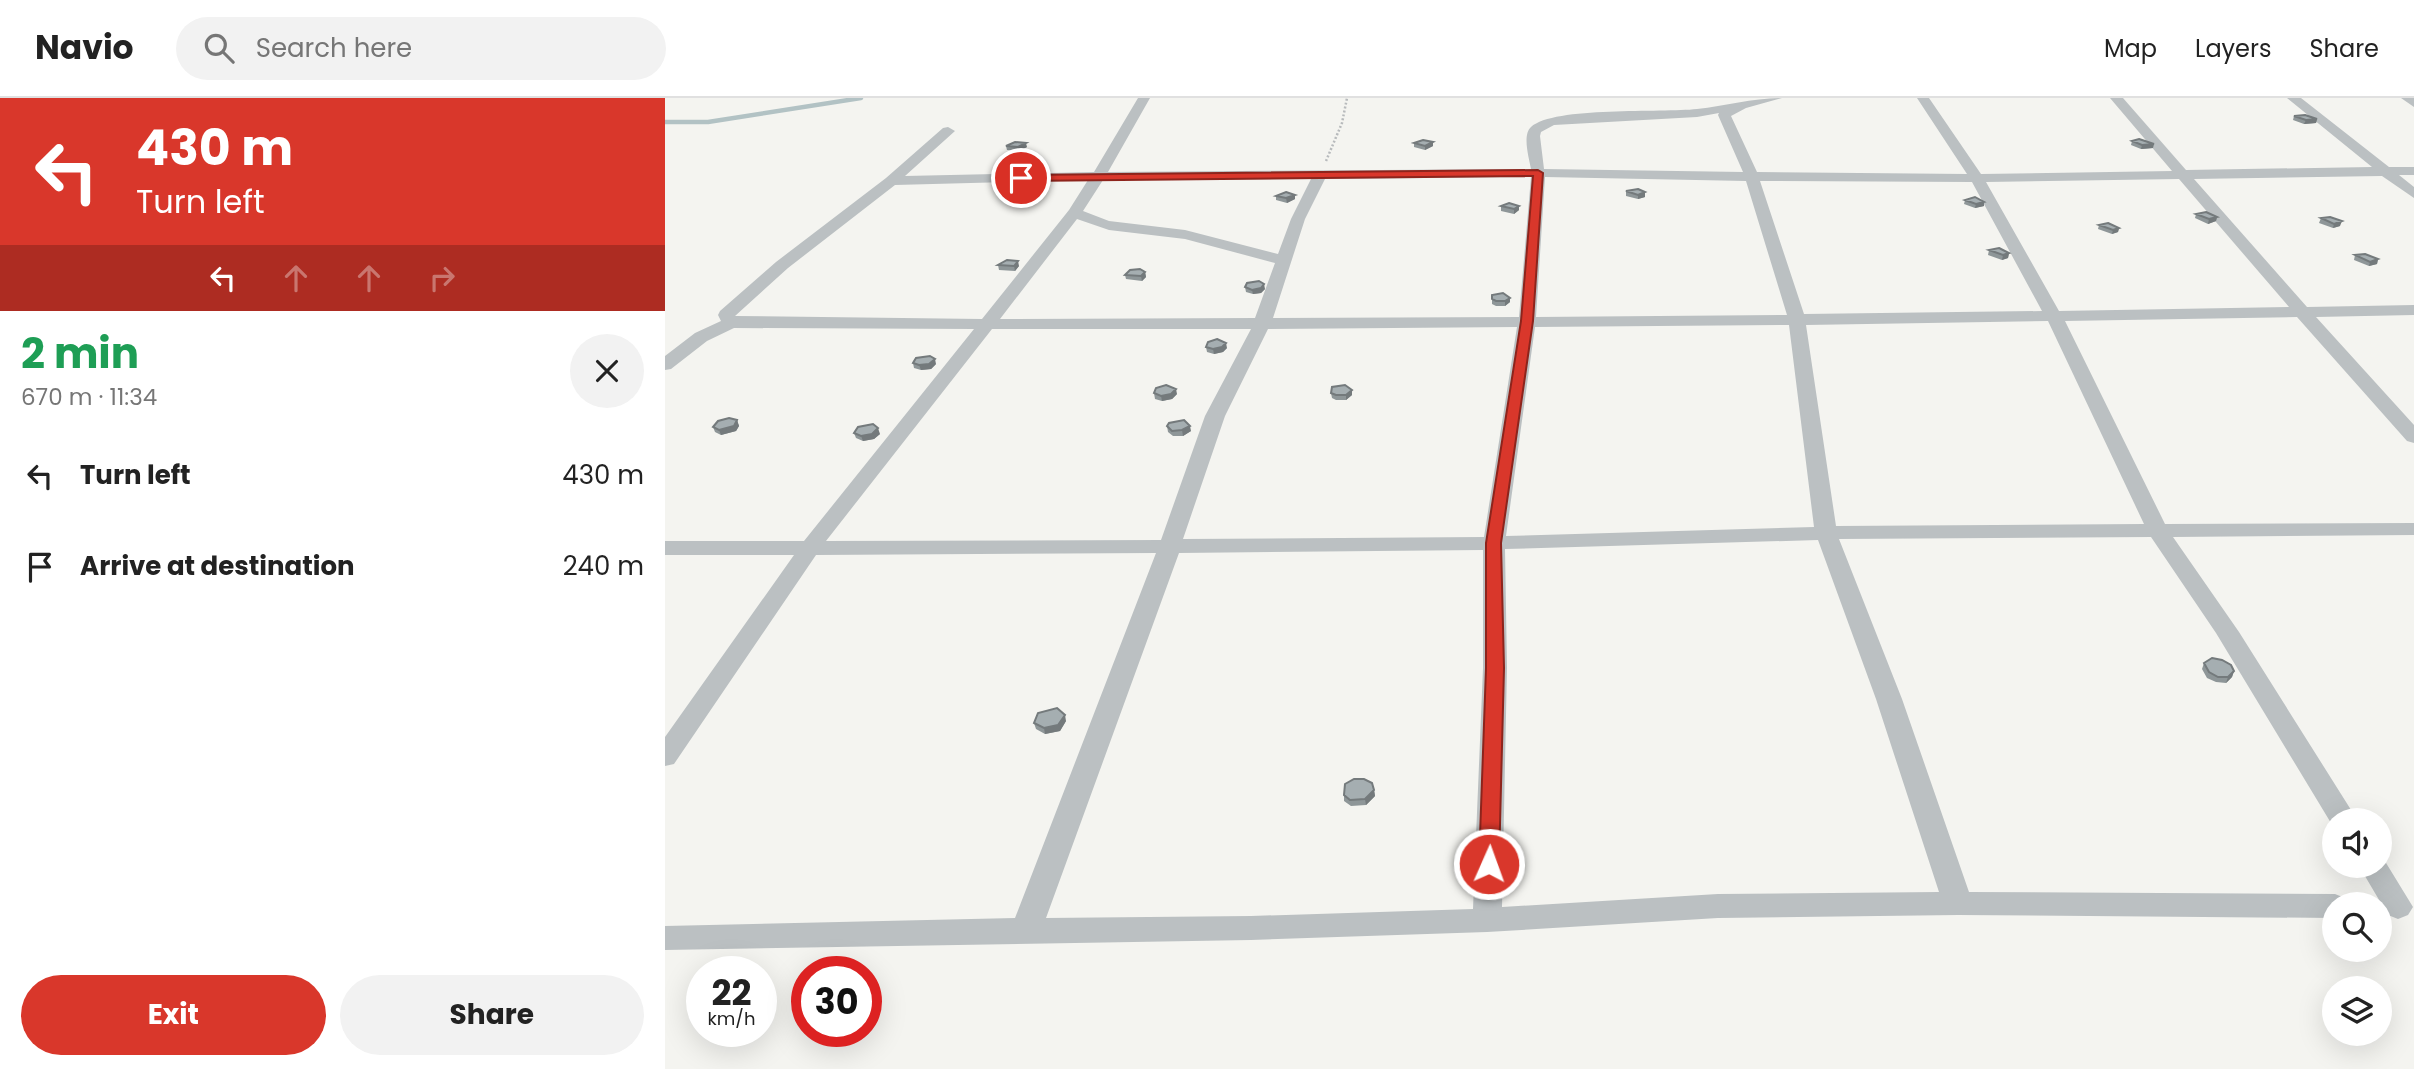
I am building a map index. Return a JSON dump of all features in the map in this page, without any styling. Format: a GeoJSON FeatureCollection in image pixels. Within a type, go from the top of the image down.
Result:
{"type":"FeatureCollection","features":[{"type":"Feature","properties":{"kind":"street"},"geometry":{"type":"LineString","coordinates":[[665,757],[809,549],[1075,212],[1131,126],[1144,98]]}},
{"type":"Feature","properties":{"kind":"street"},"geometry":{"type":"LineString","coordinates":[[1487,920],[1495,668],[1494,543],[1527,321],[1538,173],[1533,136],[1541,125],[1594,116],[1697,113],[1776,98]]}},
{"type":"Feature","properties":{"kind":"street"},"geometry":{"type":"LineString","coordinates":[[1923,98],[1976,176],[2053,315],[2158,531],[2227,632],[2336,808]]}},
{"type":"Feature","properties":{"kind":"street"},"geometry":{"type":"LineString","coordinates":[[2116,98],[2414,437]]}},
{"type":"Feature","properties":{"kind":"street"},"geometry":{"type":"LineString","coordinates":[[2293,98],[2414,194]]}},
{"type":"Feature","properties":{"kind":"street"},"geometry":{"type":"LineString","coordinates":[[2407,98],[2414,103]]}},
{"type":"Feature","properties":{"kind":"street"},"geometry":{"type":"LineString","coordinates":[[1741,106],[1724,115],[1751,175],[1797,320],[1826,533],[1889,699],[1958,903]]}},
{"type":"Feature","properties":{"kind":"street"},"geometry":{"type":"LineString","coordinates":[[731,323],[726,315],[759,288],[782,264],[891,181],[948,131]]}},
{"type":"Feature","properties":{"kind":"street"},"geometry":{"type":"LineString","coordinates":[[891,181],[1100,176],[1538,173],[1903,179],[2414,171]]}},
{"type":"Feature","properties":{"kind":"street"},"geometry":{"type":"LineString","coordinates":[[1026,930],[1171,546],[1215,416],[1262,324],[1298,219],[1320,175]]}},
{"type":"Feature","properties":{"kind":"street"},"geometry":{"type":"LineString","coordinates":[[1075,212],[1087,220],[1103,225],[1183,235],[1283,260]]}},
{"type":"Feature","properties":{"kind":"street"},"geometry":{"type":"LineString","coordinates":[[665,365],[701,337],[731,323],[1262,324],[1797,320],[2414,310]]}},
{"type":"Feature","properties":{"kind":"street"},"geometry":{"type":"LineString","coordinates":[[665,548],[1494,543],[1826,533],[2414,529]]}},
{"type":"Feature","properties":{"kind":"street"},"geometry":{"type":"LineString","coordinates":[[2380,878],[2397,906]]}},
{"type":"Feature","properties":{"kind":"street"},"geometry":{"type":"LineString","coordinates":[[665,938],[1251,928],[1487,920],[1718,906],[1958,903],[2322,906]]}},
{"type":"Feature","properties":{"kind":"path"},"geometry":{"type":"LineString","coordinates":[[1320,175],[1342,123],[1347,98]]}},
{"type":"Feature","properties":{"kind":"building"},"geometry":{"type":"Polygon","coordinates":[[[2305,115],[2317,119],[2306,120],[2294,116],[2305,115]]]}},
{"type":"Feature","properties":{"kind":"building"},"geometry":{"type":"Polygon","coordinates":[[[2139,139],[2154,144],[2142,145],[2132,141],[2139,139]]]}},
{"type":"Feature","properties":{"kind":"building"},"geometry":{"type":"Polygon","coordinates":[[[1423,140],[1433,142],[1425,146],[1414,143],[1423,140]]]}},
{"type":"Feature","properties":{"kind":"building"},"geometry":{"type":"Polygon","coordinates":[[[1015,142],[1026,143],[1018,147],[1006,146],[1015,142]]]}},
{"type":"Feature","properties":{"kind":"building"},"geometry":{"type":"Polygon","coordinates":[[[1638,189],[1645,192],[1638,195],[1626,191],[1638,189]]]}},
{"type":"Feature","properties":{"kind":"building"},"geometry":{"type":"Polygon","coordinates":[[[1286,192],[1295,195],[1286,198],[1276,196],[1286,192]]]}},
{"type":"Feature","properties":{"kind":"building"},"geometry":{"type":"Polygon","coordinates":[[[1975,197],[1984,202],[1976,204],[1965,200],[1975,197]]]}},
{"type":"Feature","properties":{"kind":"building"},"geometry":{"type":"Polygon","coordinates":[[[1509,203],[1519,206],[1514,209],[1501,206],[1509,203]]]}},
{"type":"Feature","properties":{"kind":"building"},"geometry":{"type":"Polygon","coordinates":[[[2206,212],[2217,217],[2209,219],[2196,214],[2206,212]]]}},
{"type":"Feature","properties":{"kind":"building"},"geometry":{"type":"Polygon","coordinates":[[[2330,217],[2342,221],[2334,224],[2321,218],[2330,217]]]}},
{"type":"Feature","properties":{"kind":"building"},"geometry":{"type":"Polygon","coordinates":[[[2108,223],[2119,228],[2113,230],[2099,225],[2108,223]]]}},
{"type":"Feature","properties":{"kind":"building"},"geometry":{"type":"Polygon","coordinates":[[[1999,248],[2009,253],[2003,255],[1989,250],[1999,248]]]}},
{"type":"Feature","properties":{"kind":"building"},"geometry":{"type":"Polygon","coordinates":[[[2365,254],[2378,259],[2370,262],[2355,255],[2365,254]]]}},
{"type":"Feature","properties":{"kind":"building"},"geometry":{"type":"Polygon","coordinates":[[[1007,260],[1018,261],[1014,266],[998,265],[1007,260]]]}},
{"type":"Feature","properties":{"kind":"building"},"geometry":{"type":"Polygon","coordinates":[[[1140,269],[1145,272],[1141,276],[1125,275],[1130,270],[1140,269]]]}},
{"type":"Feature","properties":{"kind":"building"},"geometry":{"type":"Polygon","coordinates":[[[1259,281],[1264,284],[1261,288],[1252,290],[1245,287],[1247,283],[1259,281]]]}},
{"type":"Feature","properties":{"kind":"building"},"geometry":{"type":"Polygon","coordinates":[[[1503,293],[1510,298],[1505,301],[1492,299],[1492,295],[1503,293]]]}},
{"type":"Feature","properties":{"kind":"building"},"geometry":{"type":"Polygon","coordinates":[[[1217,339],[1226,343],[1213,349],[1206,347],[1208,342],[1217,339]]]}},
{"type":"Feature","properties":{"kind":"building"},"geometry":{"type":"Polygon","coordinates":[[[930,356],[935,359],[929,364],[913,363],[916,358],[930,356]]]}},
{"type":"Feature","properties":{"kind":"building"},"geometry":{"type":"Polygon","coordinates":[[[1166,385],[1176,389],[1171,394],[1161,396],[1154,393],[1156,388],[1166,385]]]}},
{"type":"Feature","properties":{"kind":"building"},"geometry":{"type":"Polygon","coordinates":[[[1345,385],[1352,390],[1346,395],[1331,393],[1332,387],[1345,385]]]}},
{"type":"Feature","properties":{"kind":"building"},"geometry":{"type":"Polygon","coordinates":[[[729,418],[737,420],[734,426],[719,430],[713,427],[718,421],[729,418]]]}},
{"type":"Feature","properties":{"kind":"building"},"geometry":{"type":"Polygon","coordinates":[[[1184,420],[1190,426],[1182,430],[1172,431],[1167,426],[1169,423],[1184,420]]]}},
{"type":"Feature","properties":{"kind":"building"},"geometry":{"type":"Polygon","coordinates":[[[873,424],[878,428],[872,434],[861,436],[854,433],[858,427],[873,424]]]}},
{"type":"Feature","properties":{"kind":"building"},"geometry":{"type":"Polygon","coordinates":[[[2212,658],[2231,665],[2234,671],[2228,677],[2218,677],[2209,672],[2204,663],[2212,658]]]}},
{"type":"Feature","properties":{"kind":"building"},"geometry":{"type":"Polygon","coordinates":[[[1057,708],[1065,715],[1058,725],[1044,728],[1034,723],[1038,713],[1057,708]]]}},
{"type":"Feature","properties":{"kind":"building"},"geometry":{"type":"Polygon","coordinates":[[[1354,779],[1364,779],[1372,783],[1374,790],[1365,799],[1350,800],[1344,795],[1345,784],[1354,779]]]}},
{"type":"Feature","properties":{"kind":"waterway"},"geometry":{"type":"LineString","coordinates":[[665,122],[708,122],[861,98]]}},
{"type":"Feature","properties":{"kind":"route"},"geometry":{"type":"LineString","coordinates":[[1021,178],[1538,173],[1527,321],[1494,543],[1495,668],[1489,864]]}}]}
